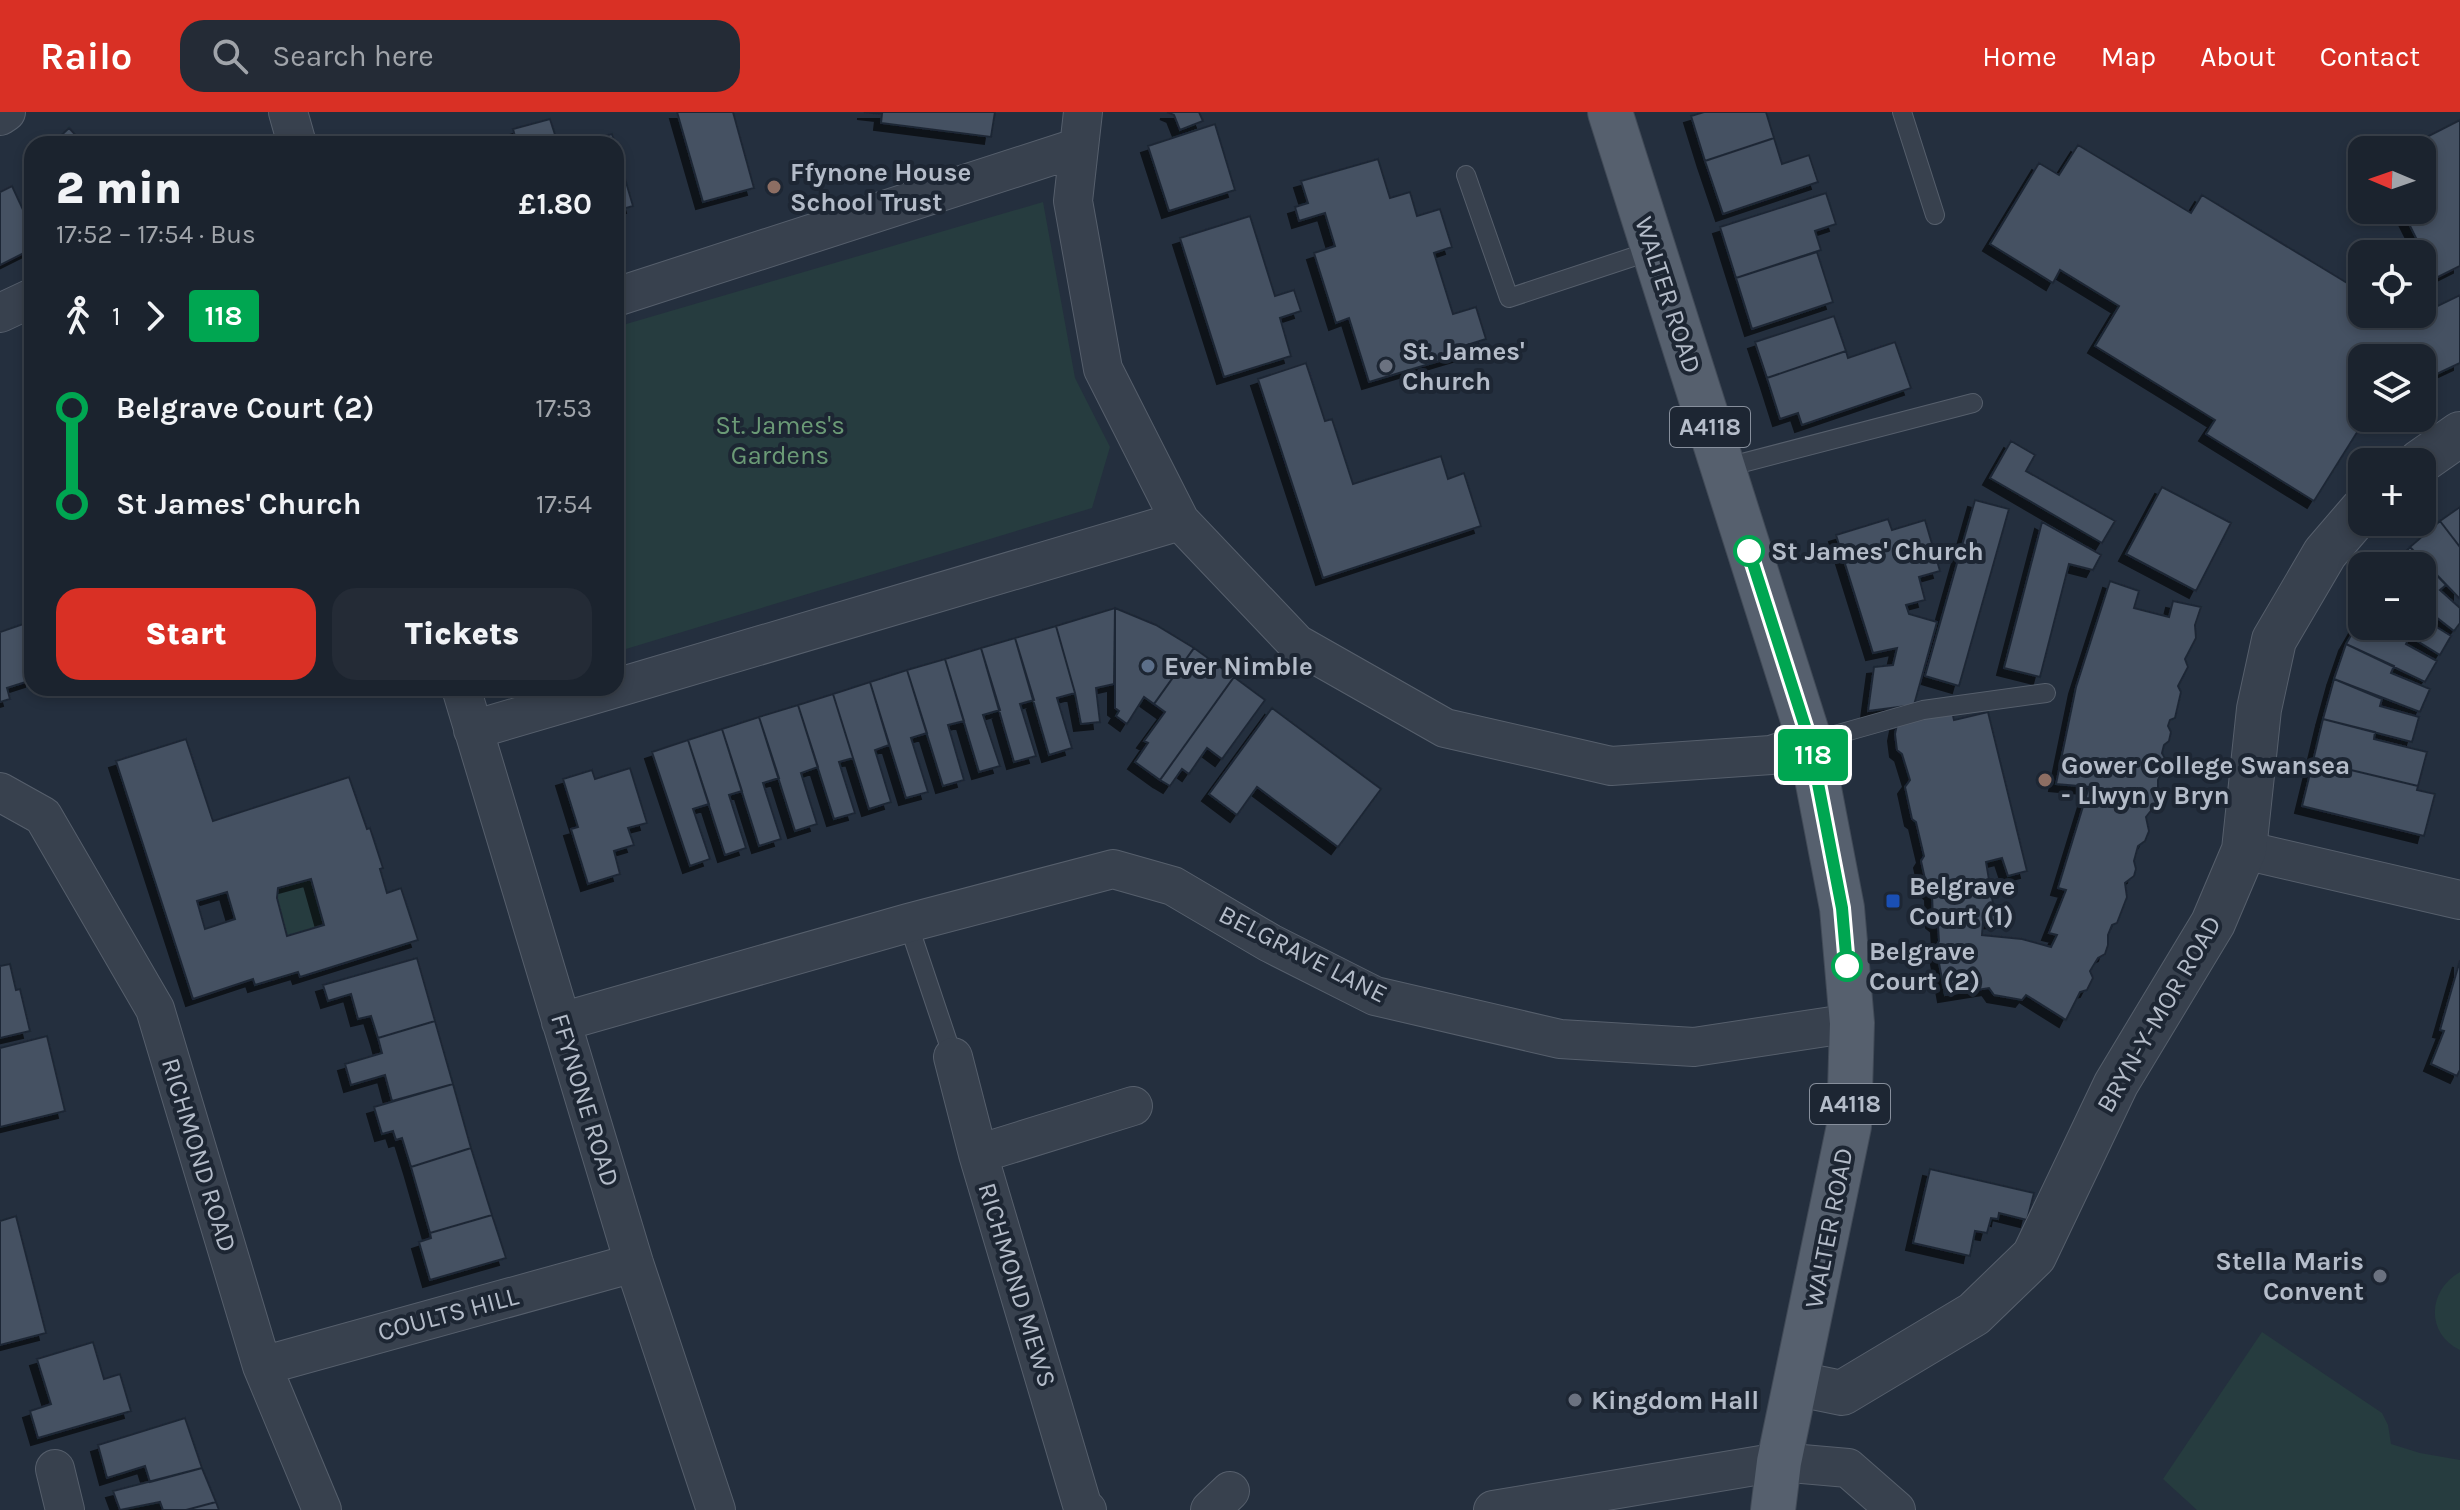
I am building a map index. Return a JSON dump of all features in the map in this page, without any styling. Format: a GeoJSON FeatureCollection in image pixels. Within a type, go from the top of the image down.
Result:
{"type":"FeatureCollection","features":[{"type":"Feature","properties":{"kind":"main road","name":"WALTER ROAD"},"geometry":{"type":"LineString","coordinates":[[1610,112],[1810,742],[1842,908],[1852,1023],[1849,1126],[1798,1384],[1779,1462]]}},
{"type":"Feature","properties":{"kind":"main road","name":"A4118"},"geometry":{"type":"LineString","coordinates":[[1773,1510],[1779,1462]]}},
{"type":"Feature","properties":{"kind":"street"},"geometry":{"type":"LineString","coordinates":[[0,116],[6,112]]}},
{"type":"Feature","properties":{"kind":"street"},"geometry":{"type":"LineString","coordinates":[[624,294],[1081,130],[1073,201],[1103,369],[1180,521],[1297,644],[1445,728],[1611,766],[1771,755],[1810,742]]}},
{"type":"Feature","properties":{"kind":"street"},"geometry":{"type":"LineString","coordinates":[[0,313],[24,302]]}},
{"type":"Feature","properties":{"kind":"street"},"geometry":{"type":"LineString","coordinates":[[2436,451],[2460,434]]}},
{"type":"Feature","properties":{"kind":"street"},"geometry":{"type":"LineString","coordinates":[[624,686],[1180,521]]}},
{"type":"Feature","properties":{"kind":"street","name":"BRYN-Y-MOR ROAD"},"geometry":{"type":"LineString","coordinates":[[1798,1384],[1842,1393],[1974,1314],[2034,1256],[2116,1084],[2213,923],[2244,850],[2259,709],[2274,640],[2325,553],[2348,526]]}},
{"type":"Feature","properties":{"kind":"street","name":"FFYNONE ROAD"},"geometry":{"type":"LineString","coordinates":[[463,696],[634,1263],[716,1510]]}},
{"type":"Feature","properties":{"kind":"street"},"geometry":{"type":"LineString","coordinates":[[473,730],[589,696]]}},
{"type":"Feature","properties":{"kind":"street","name":"RICHMOND ROAD"},"geometry":{"type":"LineString","coordinates":[[0,792],[43,816],[155,1009],[262,1366],[322,1510]]}},
{"type":"Feature","properties":{"kind":"street"},"geometry":{"type":"LineString","coordinates":[[2244,850],[2460,900]]}},
{"type":"Feature","properties":{"kind":"street","name":"BELGRAVE LANE"},"geometry":{"type":"LineString","coordinates":[[561,1022],[908,923],[1113,869],[1173,886],[1270,943],[1375,996],[1560,1039],[1694,1047],[1852,1023]]}},
{"type":"Feature","properties":{"kind":"street","name":"RICHMOND MEWS"},"geometry":{"type":"LineString","coordinates":[[953,1057],[978,1154],[1083,1508],[1087,1510]]}},
{"type":"Feature","properties":{"kind":"street"},"geometry":{"type":"LineString","coordinates":[[978,1154],[1133,1106]]}},
{"type":"Feature","properties":{"kind":"street","name":"COULTS HILL"},"geometry":{"type":"LineString","coordinates":[[262,1366],[634,1263]]}},
{"type":"Feature","properties":{"kind":"street"},"geometry":{"type":"LineString","coordinates":[[1493,1510],[1779,1462],[1848,1468],[1896,1510]]}},
{"type":"Feature","properties":{"kind":"street"},"geometry":{"type":"LineString","coordinates":[[55,1469],[65,1510]]}},
{"type":"Feature","properties":{"kind":"lane"},"geometry":{"type":"LineString","coordinates":[[1902,112],[1935,215]]}},
{"type":"Feature","properties":{"kind":"lane"},"geometry":{"type":"LineString","coordinates":[[1466,175],[1509,298],[1654,250]]}},
{"type":"Feature","properties":{"kind":"lane"},"geometry":{"type":"LineString","coordinates":[[1723,468],[1973,403]]}},
{"type":"Feature","properties":{"kind":"lane"},"geometry":{"type":"LineString","coordinates":[[1810,742],[1923,710],[2046,693]]}},
{"type":"Feature","properties":{"kind":"lane"},"geometry":{"type":"LineString","coordinates":[[908,923],[953,1057]]}},
{"type":"Feature","properties":{"kind":"green space","name":"St. James's Gardens"},"geometry":{"type":"Polygon","coordinates":[[[1043,202],[1075,378],[1110,447],[1092,508],[624,650],[624,325],[1043,202]]]}},
{"type":"Feature","properties":{"kind":"green space"},"geometry":{"type":"Polygon","coordinates":[[[311,879],[324,925],[287,936],[277,898],[278,888],[311,879]]]}},
{"type":"Feature","properties":{"kind":"green space"},"geometry":{"type":"Polygon","coordinates":[[[2460,1272],[2460,1350],[2441,1333],[2435,1311],[2442,1289],[2460,1272]]]}},
{"type":"Feature","properties":{"kind":"green space"},"geometry":{"type":"Polygon","coordinates":[[[2262,1332],[2382,1413],[2388,1425],[2391,1444],[2460,1460],[2460,1510],[2197,1510],[2163,1479],[2262,1332]]]}},
{"type":"Feature","properties":{"kind":"building"},"geometry":{"type":"Polygon","coordinates":[[[677,112],[733,112],[754,188],[703,202],[677,112]]]}},
{"type":"Feature","properties":{"kind":"building"},"geometry":{"type":"Polygon","coordinates":[[[864,112],[995,112],[991,137],[881,123],[882,114],[864,112]]]}},
{"type":"Feature","properties":{"kind":"building"},"geometry":{"type":"Polygon","coordinates":[[[1167,112],[1199,112],[1203,121],[1180,130],[1174,115],[1167,112]]]}},
{"type":"Feature","properties":{"kind":"building"},"geometry":{"type":"Polygon","coordinates":[[[1704,112],[1766,112],[1774,138],[1705,161],[1691,116],[1704,112]]]}},
{"type":"Feature","properties":{"kind":"building"},"geometry":{"type":"Polygon","coordinates":[[[550,119],[555,136],[515,136],[513,129],[550,119]]]}},
{"type":"Feature","properties":{"kind":"building"},"geometry":{"type":"Polygon","coordinates":[[[2460,120],[2460,266],[2436,278],[2436,240],[2417,240],[2409,224],[2436,224],[2436,136],[2429,136],[2460,120]]]}},
{"type":"Feature","properties":{"kind":"building"},"geometry":{"type":"Polygon","coordinates":[[[1215,124],[1235,190],[1169,211],[1148,146],[1215,124]]]}},
{"type":"Feature","properties":{"kind":"building"},"geometry":{"type":"Polygon","coordinates":[[[69,128],[76,136],[60,136],[69,128]]]}},
{"type":"Feature","properties":{"kind":"building"},"geometry":{"type":"Polygon","coordinates":[[[1774,138],[1782,164],[1809,155],[1818,182],[1723,214],[1705,161],[1774,138]]]}},
{"type":"Feature","properties":{"kind":"building"},"geometry":{"type":"Polygon","coordinates":[[[2078,145],[2191,213],[2202,195],[2348,284],[2348,328],[2436,328],[2436,307],[2460,295],[2460,363],[2436,374],[2436,344],[2348,344],[2348,432],[2357,432],[2314,501],[2206,434],[2215,420],[2095,346],[2119,306],[2060,270],[2053,283],[1990,244],[2039,163],[2059,175],[2078,145]]]}},
{"type":"Feature","properties":{"kind":"building"},"geometry":{"type":"Polygon","coordinates":[[[1378,159],[1390,198],[1410,192],[1417,216],[1440,209],[1452,247],[1434,253],[1453,314],[1476,307],[1486,339],[1464,346],[1466,353],[1369,382],[1349,318],[1336,323],[1314,253],[1335,246],[1325,213],[1299,221],[1295,207],[1308,203],[1301,181],[1378,159]]]}},
{"type":"Feature","properties":{"kind":"building"},"geometry":{"type":"Polygon","coordinates":[[[624,175],[633,206],[624,209],[624,175]]]}},
{"type":"Feature","properties":{"kind":"building"},"geometry":{"type":"Polygon","coordinates":[[[12,186],[24,212],[24,253],[0,265],[0,192],[12,186]]]}},
{"type":"Feature","properties":{"kind":"building"},"geometry":{"type":"Polygon","coordinates":[[[1826,193],[1836,224],[1815,231],[1821,250],[1736,278],[1720,227],[1826,193]]]}},
{"type":"Feature","properties":{"kind":"building"},"geometry":{"type":"Polygon","coordinates":[[[1250,216],[1275,296],[1294,290],[1301,311],[1280,318],[1291,356],[1224,377],[1180,238],[1250,216]]]}},
{"type":"Feature","properties":{"kind":"building"},"geometry":{"type":"Polygon","coordinates":[[[1817,252],[1833,302],[1752,329],[1736,278],[1817,252]]]}},
{"type":"Feature","properties":{"kind":"building"},"geometry":{"type":"Polygon","coordinates":[[[1834,316],[1846,351],[1767,378],[1755,342],[1834,316]]]}},
{"type":"Feature","properties":{"kind":"building"},"geometry":{"type":"Polygon","coordinates":[[[1895,342],[1911,388],[1802,425],[1798,413],[1780,419],[1767,378],[1846,351],[1848,358],[1895,342]]]}},
{"type":"Feature","properties":{"kind":"building"},"geometry":{"type":"Polygon","coordinates":[[[1306,363],[1325,421],[1332,419],[1353,484],[1441,456],[1448,479],[1464,473],[1481,526],[1323,578],[1258,379],[1306,363]]]}},
{"type":"Feature","properties":{"kind":"building"},"geometry":{"type":"Polygon","coordinates":[[[2011,441],[2035,455],[2026,471],[2115,521],[2102,543],[1990,478],[2011,441]]]}},
{"type":"Feature","properties":{"kind":"building"},"geometry":{"type":"Polygon","coordinates":[[[2162,487],[2231,523],[2196,591],[2126,554],[2162,487]]]}},
{"type":"Feature","properties":{"kind":"building"},"geometry":{"type":"Polygon","coordinates":[[[1975,500],[2009,509],[1959,686],[1925,676],[1975,500]]]}},
{"type":"Feature","properties":{"kind":"building"},"geometry":{"type":"Polygon","coordinates":[[[2460,507],[2460,547],[2440,521],[2460,507]]]}},
{"type":"Feature","properties":{"kind":"building"},"geometry":{"type":"Polygon","coordinates":[[[1888,519],[1892,530],[1925,520],[1940,571],[1919,577],[1925,600],[1906,605],[1909,614],[1937,622],[1914,705],[1868,711],[1874,667],[1893,665],[1897,648],[1873,653],[1836,535],[1888,519]]]}},
{"type":"Feature","properties":{"kind":"building"},"geometry":{"type":"Polygon","coordinates":[[[2440,521],[2460,547],[2460,599],[2436,574],[2436,552],[2415,552],[2410,547],[2423,536],[2436,536],[2436,524],[2440,521]]]}},
{"type":"Feature","properties":{"kind":"building"},"geometry":{"type":"Polygon","coordinates":[[[2042,522],[2101,555],[2093,570],[2069,564],[2040,677],[2004,668],[2042,522]]]}},
{"type":"Feature","properties":{"kind":"building"},"geometry":{"type":"Polygon","coordinates":[[[2436,574],[2446,585],[2440,590],[2460,608],[2460,623],[2454,631],[2436,617],[2436,574]]]}},
{"type":"Feature","properties":{"kind":"building"},"geometry":{"type":"Polygon","coordinates":[[[2110,581],[2139,591],[2134,608],[2169,617],[2173,601],[2201,607],[2195,625],[2196,638],[2185,659],[2188,667],[2178,686],[2181,692],[2175,718],[2170,720],[2168,726],[2171,732],[2169,741],[2162,753],[2167,762],[2158,780],[2158,802],[2146,817],[2149,831],[2145,841],[2138,846],[2134,876],[2125,883],[2127,897],[2117,923],[2112,925],[2108,935],[2105,954],[2098,958],[2090,971],[2093,978],[2087,990],[2080,992],[2066,1020],[2026,995],[2022,1000],[1994,995],[1989,988],[1945,995],[1936,947],[1939,941],[1938,925],[1933,921],[1932,893],[1927,888],[1921,861],[1924,856],[1905,787],[1910,780],[1902,754],[1897,750],[1897,724],[1952,711],[1954,720],[1988,712],[2027,871],[2008,876],[2002,858],[1986,862],[1996,921],[1983,922],[1982,935],[2022,939],[2051,947],[2057,935],[2049,933],[2066,890],[2058,888],[2089,787],[2056,784],[2076,687],[2110,581]]]}},
{"type":"Feature","properties":{"kind":"building","name":"Ever Nimble"},"geometry":{"type":"Polygon","coordinates":[[[1115,608],[1156,625],[1194,648],[1154,704],[1144,697],[1127,724],[1116,716],[1119,711],[1115,708],[1115,608]]]}},
{"type":"Feature","properties":{"kind":"building"},"geometry":{"type":"Polygon","coordinates":[[[1115,608],[1114,684],[1096,688],[1100,722],[1081,724],[1056,626],[1115,608]]]}},
{"type":"Feature","properties":{"kind":"building"},"geometry":{"type":"Polygon","coordinates":[[[24,624],[24,683],[7,688],[10,699],[0,702],[0,632],[24,624]]]}},
{"type":"Feature","properties":{"kind":"building"},"geometry":{"type":"Polygon","coordinates":[[[1056,626],[1075,693],[1057,698],[1072,748],[1049,755],[1015,638],[1056,626]]]}},
{"type":"Feature","properties":{"kind":"building"},"geometry":{"type":"Polygon","coordinates":[[[2436,627],[2451,636],[2440,655],[2416,640],[2436,640],[2436,627]]]}},
{"type":"Feature","properties":{"kind":"building"},"geometry":{"type":"Polygon","coordinates":[[[1015,638],[1034,700],[1020,704],[1036,756],[1014,762],[981,648],[1015,638]]]}},
{"type":"Feature","properties":{"kind":"building"},"geometry":{"type":"Polygon","coordinates":[[[2348,640],[2408,640],[2406,644],[2437,661],[2425,682],[2346,644],[2348,640]]]}},
{"type":"Feature","properties":{"kind":"building"},"geometry":{"type":"Polygon","coordinates":[[[2346,644],[2394,666],[2391,673],[2430,689],[2420,712],[2334,679],[2346,644]]]}},
{"type":"Feature","properties":{"kind":"building"},"geometry":{"type":"Polygon","coordinates":[[[981,648],[1000,710],[983,715],[1000,766],[979,772],[945,659],[981,648]]]}},
{"type":"Feature","properties":{"kind":"building"},"geometry":{"type":"Polygon","coordinates":[[[1194,648],[1234,677],[1160,780],[1135,762],[1148,743],[1144,741],[1165,712],[1154,704],[1194,648]]]}},
{"type":"Feature","properties":{"kind":"building"},"geometry":{"type":"Polygon","coordinates":[[[945,659],[964,721],[948,725],[964,780],[943,786],[907,670],[945,659]]]}},
{"type":"Feature","properties":{"kind":"building"},"geometry":{"type":"Polygon","coordinates":[[[907,670],[927,733],[911,738],[928,792],[906,798],[870,682],[907,670]]]}},
{"type":"Feature","properties":{"kind":"building"},"geometry":{"type":"Polygon","coordinates":[[[1234,677],[1265,700],[1222,759],[1207,748],[1189,774],[1182,769],[1170,786],[1160,780],[1234,677]]]}},
{"type":"Feature","properties":{"kind":"building"},"geometry":{"type":"Polygon","coordinates":[[[2334,679],[2382,699],[2380,706],[2419,717],[2412,742],[2323,719],[2334,679]]]}},
{"type":"Feature","properties":{"kind":"building"},"geometry":{"type":"Polygon","coordinates":[[[870,682],[889,745],[875,750],[891,802],[869,809],[833,694],[870,682]]]}},
{"type":"Feature","properties":{"kind":"building"},"geometry":{"type":"Polygon","coordinates":[[[833,694],[853,758],[839,762],[855,813],[834,819],[798,705],[833,694]]]}},
{"type":"Feature","properties":{"kind":"building"},"geometry":{"type":"Polygon","coordinates":[[[798,705],[818,767],[801,773],[817,824],[795,831],[759,717],[798,705]]]}},
{"type":"Feature","properties":{"kind":"building"},"geometry":{"type":"Polygon","coordinates":[[[1272,708],[1381,789],[1338,847],[1257,787],[1237,815],[1209,794],[1272,708]]]}},
{"type":"Feature","properties":{"kind":"building"},"geometry":{"type":"Polygon","coordinates":[[[759,717],[779,778],[763,783],[781,839],[759,846],[722,729],[759,717]]]}},
{"type":"Feature","properties":{"kind":"building"},"geometry":{"type":"Polygon","coordinates":[[[2323,719],[2375,732],[2374,739],[2427,752],[2418,786],[2313,761],[2323,719]]]}},
{"type":"Feature","properties":{"kind":"building"},"geometry":{"type":"Polygon","coordinates":[[[722,729],[742,791],[729,795],[746,848],[725,855],[688,740],[722,729]]]}},
{"type":"Feature","properties":{"kind":"building"},"geometry":{"type":"Polygon","coordinates":[[[186,739],[213,821],[349,777],[367,829],[370,828],[383,868],[380,869],[387,893],[401,888],[418,940],[300,977],[298,972],[255,985],[253,979],[193,999],[116,761],[186,739]],[[311,879],[278,888],[277,898],[287,936],[324,925],[311,879]],[[227,892],[197,901],[205,929],[235,919],[227,892]]]}},
{"type":"Feature","properties":{"kind":"building"},"geometry":{"type":"Polygon","coordinates":[[[688,740],[709,804],[693,809],[710,859],[690,866],[652,752],[688,740]]]}},
{"type":"Feature","properties":{"kind":"building"},"geometry":{"type":"Polygon","coordinates":[[[2313,761],[2418,786],[2417,790],[2435,794],[2424,836],[2302,806],[2313,761]]]}},
{"type":"Feature","properties":{"kind":"building"},"geometry":{"type":"Polygon","coordinates":[[[630,768],[647,823],[628,828],[634,845],[614,851],[620,874],[588,884],[571,829],[578,827],[563,779],[592,770],[595,779],[630,768]]]}},
{"type":"Feature","properties":{"kind":"building"},"geometry":{"type":"Polygon","coordinates":[[[417,958],[435,1021],[378,1038],[371,1016],[358,1019],[351,994],[328,1001],[323,985],[417,958]]]}},
{"type":"Feature","properties":{"kind":"building"},"geometry":{"type":"Polygon","coordinates":[[[2460,960],[2460,1070],[2457,1076],[2431,1064],[2444,1031],[2440,1030],[2460,960]]]}},
{"type":"Feature","properties":{"kind":"building"},"geometry":{"type":"Polygon","coordinates":[[[10,964],[16,990],[20,989],[30,1031],[0,1038],[0,966],[10,964]]]}},
{"type":"Feature","properties":{"kind":"building"},"geometry":{"type":"Polygon","coordinates":[[[435,1021],[453,1084],[392,1101],[385,1075],[351,1085],[345,1064],[382,1053],[378,1038],[435,1021]]]}},
{"type":"Feature","properties":{"kind":"building"},"geometry":{"type":"Polygon","coordinates":[[[47,1036],[65,1111],[0,1127],[0,1048],[47,1036]]]}},
{"type":"Feature","properties":{"kind":"building"},"geometry":{"type":"Polygon","coordinates":[[[453,1084],[471,1148],[411,1167],[402,1138],[396,1140],[393,1131],[382,1134],[374,1107],[453,1084]]]}},
{"type":"Feature","properties":{"kind":"building"},"geometry":{"type":"Polygon","coordinates":[[[471,1148],[492,1215],[430,1233],[411,1167],[471,1148]]]}},
{"type":"Feature","properties":{"kind":"building"},"geometry":{"type":"Polygon","coordinates":[[[1930,1169],[2034,1193],[2027,1220],[1999,1213],[1998,1219],[1991,1218],[1987,1233],[1975,1231],[1970,1256],[1913,1243],[1930,1169]]]}},
{"type":"Feature","properties":{"kind":"building"},"geometry":{"type":"Polygon","coordinates":[[[492,1215],[506,1258],[430,1280],[419,1242],[431,1238],[430,1233],[492,1215]]]}},
{"type":"Feature","properties":{"kind":"building"},"geometry":{"type":"Polygon","coordinates":[[[16,1216],[46,1333],[0,1345],[0,1221],[16,1216]]]}},
{"type":"Feature","properties":{"kind":"building"},"geometry":{"type":"Polygon","coordinates":[[[93,1342],[104,1379],[120,1374],[131,1411],[38,1438],[30,1411],[51,1404],[37,1359],[93,1342]]]}},
{"type":"Feature","properties":{"kind":"building"},"geometry":{"type":"Polygon","coordinates":[[[185,1418],[202,1468],[150,1482],[145,1466],[107,1478],[98,1445],[185,1418]]]}},
{"type":"Feature","properties":{"kind":"building"},"geometry":{"type":"Polygon","coordinates":[[[202,1468],[216,1502],[186,1510],[163,1510],[160,1502],[120,1510],[113,1491],[202,1468]]]}},
{"type":"Feature","properties":{"kind":"building"},"geometry":{"type":"Polygon","coordinates":[[[216,1502],[219,1510],[186,1510],[216,1502]]]}},
{"type":"Feature","properties":{"kind":"bus line","name":"118"},"geometry":{"type":"LineString","coordinates":[[1749,551],[1810,742],[1842,908],[1847,966]]}},
{"type":"Feature","properties":{"kind":"place","name":"Ffynone House School Trust"},"geometry":{"type":"Point","coordinates":[774,187]}},
{"type":"Feature","properties":{"kind":"place","name":"St. James' Church"},"geometry":{"type":"Point","coordinates":[1386,366]}},
{"type":"Feature","properties":{"kind":"place","name":"St James' Church"},"geometry":{"type":"Point","coordinates":[1749,551]}},
{"type":"Feature","properties":{"kind":"place","name":"Ever Nimble"},"geometry":{"type":"Point","coordinates":[1148,666]}},
{"type":"Feature","properties":{"kind":"place","name":"Gower College Swansea - Llwyn y Bryn"},"geometry":{"type":"Point","coordinates":[2045,780]}},
{"type":"Feature","properties":{"kind":"place","name":"Belgrave Court (1)"},"geometry":{"type":"Point","coordinates":[1893,901]}},
{"type":"Feature","properties":{"kind":"place","name":"Belgrave Court (2)"},"geometry":{"type":"Point","coordinates":[1847,966]}},
{"type":"Feature","properties":{"kind":"place","name":"Stella Maris Convent"},"geometry":{"type":"Point","coordinates":[2380,1276]}},
{"type":"Feature","properties":{"kind":"place","name":"Kingdom Hall"},"geometry":{"type":"Point","coordinates":[1575,1400]}}]}
